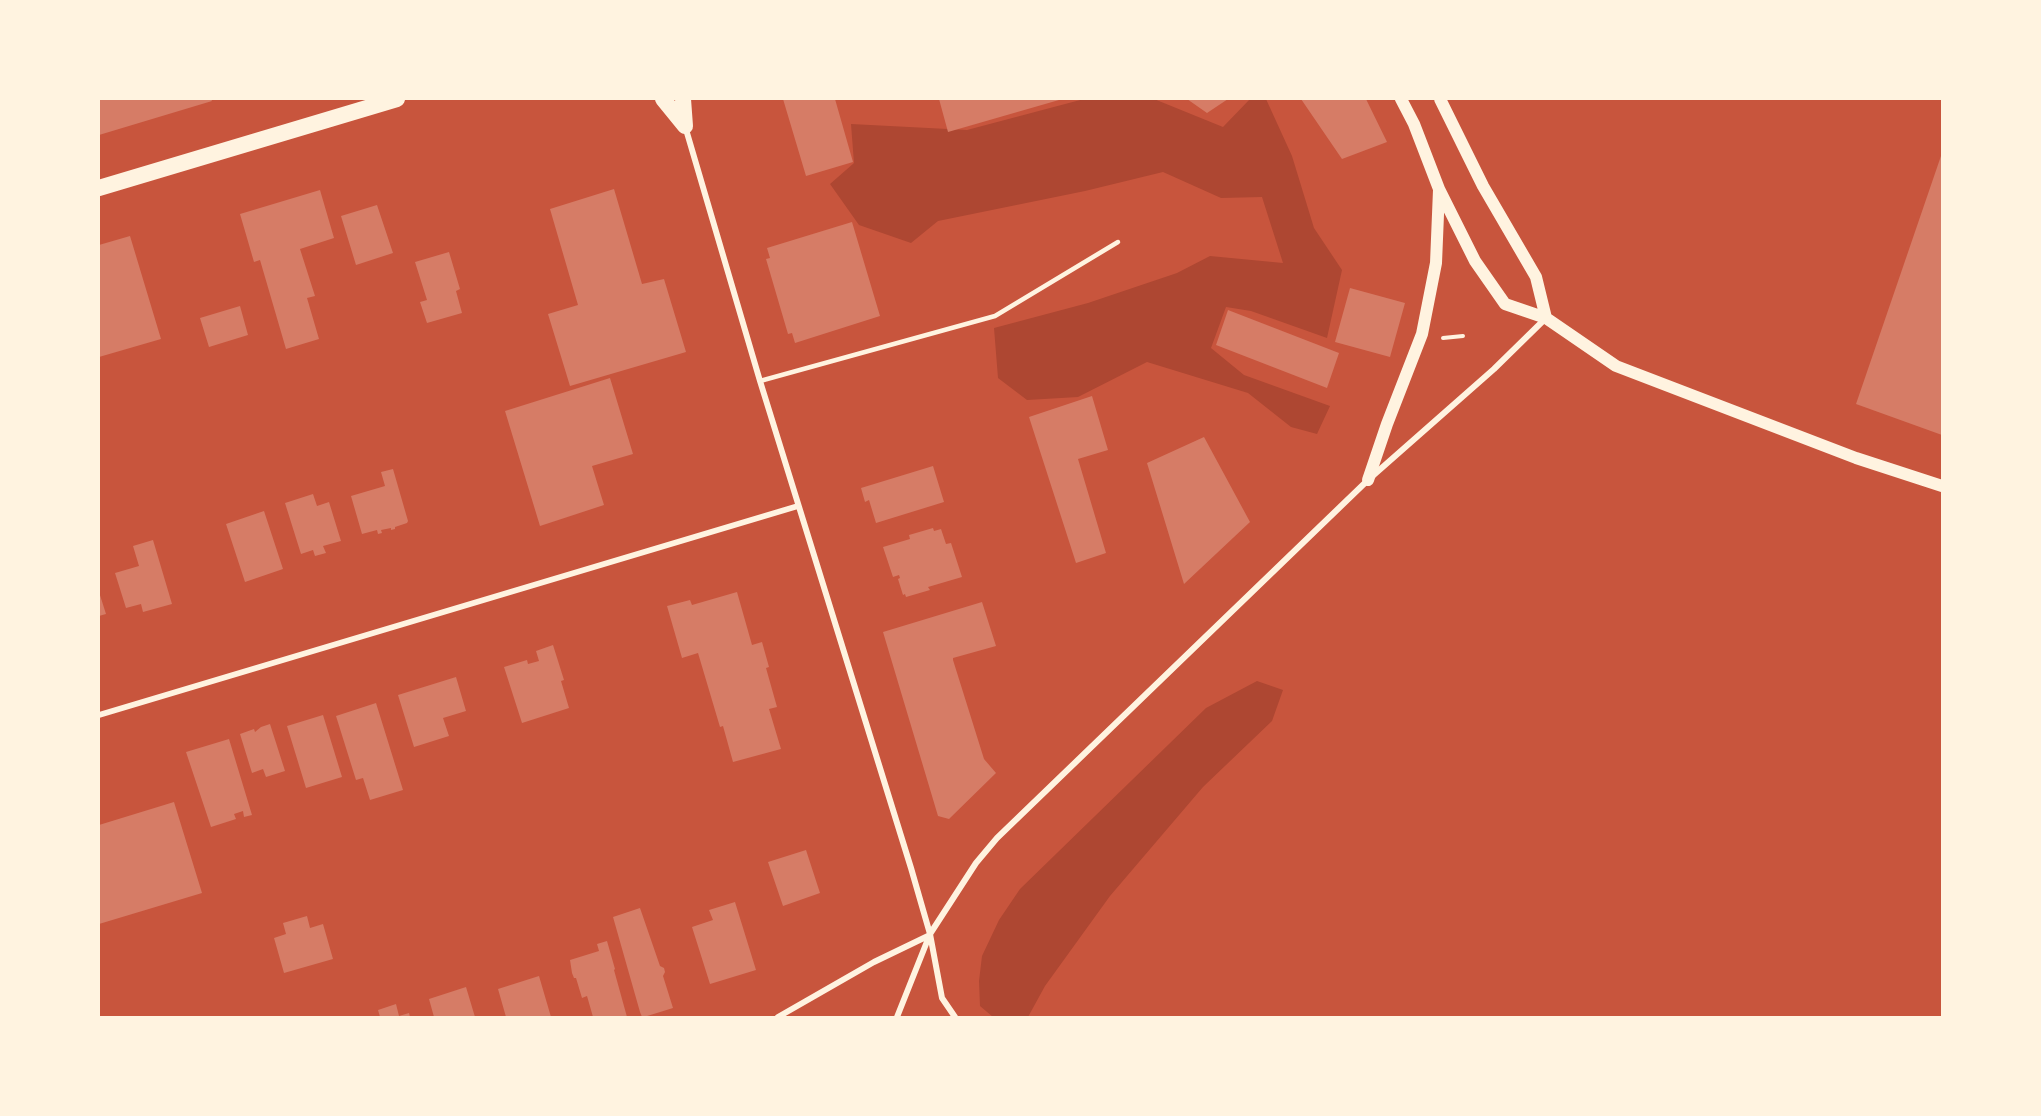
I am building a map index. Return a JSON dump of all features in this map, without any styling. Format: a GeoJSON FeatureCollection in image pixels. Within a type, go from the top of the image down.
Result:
{"type":"FeatureCollection","features":[{"type":"Feature","properties":{"kind":"highway"},"geometry":{"type":"LineString","coordinates":[[99,188],[397,99]]}},
{"type":"Feature","properties":{"kind":"highway"},"geometry":{"type":"LineString","coordinates":[[663,99],[685,126]]}},
{"type":"Feature","properties":{"kind":"highway"},"geometry":{"type":"LineString","coordinates":[[683,99],[685,126]]}},
{"type":"Feature","properties":{"kind":"main road"},"geometry":{"type":"LineString","coordinates":[[1401,99],[1414,124],[1439,189],[1475,261],[1505,304],[1546,318],[1616,366],[1856,458],[1942,486]]}},
{"type":"Feature","properties":{"kind":"main road"},"geometry":{"type":"LineString","coordinates":[[1440,99],[1483,186],[1536,277],[1546,318]]}},
{"type":"Feature","properties":{"kind":"main road"},"geometry":{"type":"LineString","coordinates":[[1368,480],[1422,334],[1436,263],[1439,189]]}},
{"type":"Feature","properties":{"kind":"street"},"geometry":{"type":"LineString","coordinates":[[685,126],[760,381],[930,934],[942,998],[955,1017]]}},
{"type":"Feature","properties":{"kind":"street"},"geometry":{"type":"LineString","coordinates":[[897,1017],[930,934],[971,871],[997,838],[1368,480],[1494,369],[1546,318]]}},
{"type":"Feature","properties":{"kind":"street"},"geometry":{"type":"LineString","coordinates":[[99,715],[798,506]]}},
{"type":"Feature","properties":{"kind":"street"},"geometry":{"type":"LineString","coordinates":[[778,1017],[874,962],[930,934]]}},
{"type":"Feature","properties":{"kind":"lane"},"geometry":{"type":"LineString","coordinates":[[760,381],[995,316],[1118,242]]}},
{"type":"Feature","properties":{"kind":"path"},"geometry":{"type":"LineString","coordinates":[[1437,338],[1463,336]]}},
{"type":"Feature","properties":{"kind":"shaded area"},"geometry":{"type":"Polygon","coordinates":[[[1084,99],[1154,99],[1223,127],[1250,99],[1266,99],[1292,156],[1314,228],[1342,270],[1327,338],[1251,311],[1226,307],[1211,348],[1244,375],[1330,406],[1317,434],[1291,427],[1248,393],[1147,362],[1078,397],[1027,400],[998,378],[994,328],[1088,303],[1177,273],[1210,256],[1283,263],[1262,197],[1221,198],[1163,172],[1085,191],[938,221],[911,243],[859,225],[830,184],[854,163],[851,124],[967,130],[1084,99]]]}},
{"type":"Feature","properties":{"kind":"shaded area"},"geometry":{"type":"Polygon","coordinates":[[[1257,681],[1283,690],[1272,721],[1203,787],[1110,896],[1045,986],[1028,1017],[993,1017],[980,1006],[979,981],[982,956],[999,920],[1020,889],[1206,708],[1257,681]]]}},
{"type":"Feature","properties":{"kind":"building"},"geometry":{"type":"Polygon","coordinates":[[[99,99],[211,99],[212,101],[99,135],[99,99]]]}},
{"type":"Feature","properties":{"kind":"building"},"geometry":{"type":"Polygon","coordinates":[[[783,99],[835,99],[853,162],[806,176],[783,99]]]}},
{"type":"Feature","properties":{"kind":"building"},"geometry":{"type":"Polygon","coordinates":[[[939,99],[1059,99],[1059,100],[948,132],[939,99]]]}},
{"type":"Feature","properties":{"kind":"building"},"geometry":{"type":"Polygon","coordinates":[[[1187,99],[1228,99],[1207,113],[1187,99]]]}},
{"type":"Feature","properties":{"kind":"building"},"geometry":{"type":"Polygon","coordinates":[[[1301,99],[1366,99],[1387,142],[1342,159],[1301,99]]]}},
{"type":"Feature","properties":{"kind":"building"},"geometry":{"type":"Polygon","coordinates":[[[1942,153],[1942,435],[1856,404],[1942,153]]]}},
{"type":"Feature","properties":{"kind":"building"},"geometry":{"type":"Polygon","coordinates":[[[614,189],[642,284],[664,279],[686,352],[570,386],[548,314],[578,305],[550,209],[614,189]]]}},
{"type":"Feature","properties":{"kind":"building"},"geometry":{"type":"Polygon","coordinates":[[[320,190],[334,238],[300,249],[315,296],[307,298],[319,339],[286,349],[260,260],[254,262],[240,214],[320,190]]]}},
{"type":"Feature","properties":{"kind":"building"},"geometry":{"type":"Polygon","coordinates":[[[377,205],[393,253],[356,265],[341,216],[377,205]]]}},
{"type":"Feature","properties":{"kind":"building"},"geometry":{"type":"Polygon","coordinates":[[[852,222],[880,316],[795,343],[792,333],[788,334],[766,259],[770,258],[767,248],[852,222]]]}},
{"type":"Feature","properties":{"kind":"building"},"geometry":{"type":"Polygon","coordinates":[[[130,236],[161,339],[99,357],[99,245],[130,236]]]}},
{"type":"Feature","properties":{"kind":"building"},"geometry":{"type":"Polygon","coordinates":[[[449,252],[460,289],[456,291],[462,313],[427,323],[420,302],[427,300],[415,262],[449,252]]]}},
{"type":"Feature","properties":{"kind":"building"},"geometry":{"type":"Polygon","coordinates":[[[1350,288],[1405,303],[1390,357],[1335,342],[1350,288]]]}},
{"type":"Feature","properties":{"kind":"building"},"geometry":{"type":"Polygon","coordinates":[[[240,306],[248,335],[209,347],[200,318],[240,306]]]}},
{"type":"Feature","properties":{"kind":"building"},"geometry":{"type":"Polygon","coordinates":[[[1228,310],[1339,353],[1327,388],[1216,345],[1228,310]]]}},
{"type":"Feature","properties":{"kind":"building"},"geometry":{"type":"Polygon","coordinates":[[[610,378],[633,454],[592,466],[604,505],[540,526],[505,411],[610,378]]]}},
{"type":"Feature","properties":{"kind":"building"},"geometry":{"type":"Polygon","coordinates":[[[1092,396],[1108,450],[1078,459],[1106,553],[1076,563],[1029,417],[1092,396]]]}},
{"type":"Feature","properties":{"kind":"building"},"geometry":{"type":"Polygon","coordinates":[[[1204,437],[1250,522],[1184,584],[1147,463],[1204,437]]]}},
{"type":"Feature","properties":{"kind":"building"},"geometry":{"type":"Polygon","coordinates":[[[933,466],[944,502],[876,523],[869,500],[865,502],[861,488],[933,466]]]}},
{"type":"Feature","properties":{"kind":"building"},"geometry":{"type":"Polygon","coordinates":[[[393,469],[408,521],[395,529],[381,530],[382,533],[378,534],[377,530],[362,534],[351,496],[385,486],[381,472],[393,469]]]}},
{"type":"Feature","properties":{"kind":"building"},"geometry":{"type":"Polygon","coordinates":[[[313,494],[317,506],[329,502],[341,541],[323,546],[326,553],[315,556],[313,550],[301,554],[285,503],[313,494]]]}},
{"type":"Feature","properties":{"kind":"building"},"geometry":{"type":"Polygon","coordinates":[[[264,511],[283,569],[245,582],[226,524],[264,511]]]}},
{"type":"Feature","properties":{"kind":"building"},"geometry":{"type":"Polygon","coordinates":[[[933,528],[934,531],[941,529],[946,544],[951,543],[962,577],[928,587],[930,590],[906,597],[905,594],[903,595],[899,575],[893,577],[883,547],[910,539],[909,535],[933,528]]]}},
{"type":"Feature","properties":{"kind":"building"},"geometry":{"type":"Polygon","coordinates":[[[153,540],[172,604],[143,612],[141,604],[126,608],[115,573],[139,566],[133,546],[153,540]]]}},
{"type":"Feature","properties":{"kind":"building"},"geometry":{"type":"Polygon","coordinates":[[[99,592],[106,614],[99,616],[99,592]]]}},
{"type":"Feature","properties":{"kind":"building"},"geometry":{"type":"Polygon","coordinates":[[[737,592],[752,645],[762,642],[769,667],[766,668],[777,707],[769,709],[781,749],[733,762],[698,653],[682,658],[667,606],[690,600],[692,605],[737,592]]]}},
{"type":"Feature","properties":{"kind":"building"},"geometry":{"type":"Polygon","coordinates":[[[982,602],[996,646],[953,658],[953,660],[984,759],[996,773],[949,819],[938,816],[883,632],[982,602]]]}},
{"type":"Feature","properties":{"kind":"building"},"geometry":{"type":"Polygon","coordinates":[[[553,645],[564,680],[561,681],[569,708],[522,723],[504,667],[527,660],[528,664],[539,661],[536,651],[553,645]]]}},
{"type":"Feature","properties":{"kind":"building"},"geometry":{"type":"Polygon","coordinates":[[[456,677],[466,711],[443,718],[449,736],[414,747],[398,695],[456,677]]]}},
{"type":"Feature","properties":{"kind":"building"},"geometry":{"type":"Polygon","coordinates":[[[376,703],[403,790],[370,800],[363,778],[356,780],[336,716],[376,703]]]}},
{"type":"Feature","properties":{"kind":"building"},"geometry":{"type":"Polygon","coordinates":[[[323,715],[342,777],[306,788],[287,726],[323,715]]]}},
{"type":"Feature","properties":{"kind":"building"},"geometry":{"type":"Polygon","coordinates":[[[270,724],[285,771],[266,777],[263,769],[252,773],[240,734],[254,729],[255,732],[270,724]]]}},
{"type":"Feature","properties":{"kind":"building"},"geometry":{"type":"Polygon","coordinates":[[[229,739],[252,815],[244,817],[243,811],[234,814],[236,819],[211,827],[186,752],[229,739]]]}},
{"type":"Feature","properties":{"kind":"building"},"geometry":{"type":"Polygon","coordinates":[[[174,802],[202,893],[99,924],[99,825],[174,802]]]}},
{"type":"Feature","properties":{"kind":"building"},"geometry":{"type":"Polygon","coordinates":[[[806,850],[820,893],[783,906],[768,862],[806,850]]]}},
{"type":"Feature","properties":{"kind":"building"},"geometry":{"type":"Polygon","coordinates":[[[735,902],[756,970],[710,984],[692,927],[713,920],[709,910],[735,902]]]}},
{"type":"Feature","properties":{"kind":"building"},"geometry":{"type":"Polygon","coordinates":[[[640,908],[660,966],[664,968],[663,976],[673,1008],[644,1017],[640,1012],[613,917],[640,908]]]}},
{"type":"Feature","properties":{"kind":"building"},"geometry":{"type":"Polygon","coordinates":[[[307,916],[310,928],[323,924],[333,959],[284,973],[274,938],[286,934],[283,923],[307,916]]]}},
{"type":"Feature","properties":{"kind":"building"},"geometry":{"type":"Polygon","coordinates":[[[607,941],[627,1017],[593,1017],[587,996],[582,998],[576,978],[572,973],[570,960],[599,951],[597,944],[607,941]]]}},
{"type":"Feature","properties":{"kind":"building"},"geometry":{"type":"Polygon","coordinates":[[[539,976],[551,1017],[506,1017],[498,989],[539,976]]]}},
{"type":"Feature","properties":{"kind":"building"},"geometry":{"type":"Polygon","coordinates":[[[466,987],[475,1017],[434,1017],[429,999],[466,987]]]}},
{"type":"Feature","properties":{"kind":"building"},"geometry":{"type":"Polygon","coordinates":[[[396,1004],[399,1016],[409,1013],[410,1017],[380,1017],[378,1010],[396,1004]]]}}]}
